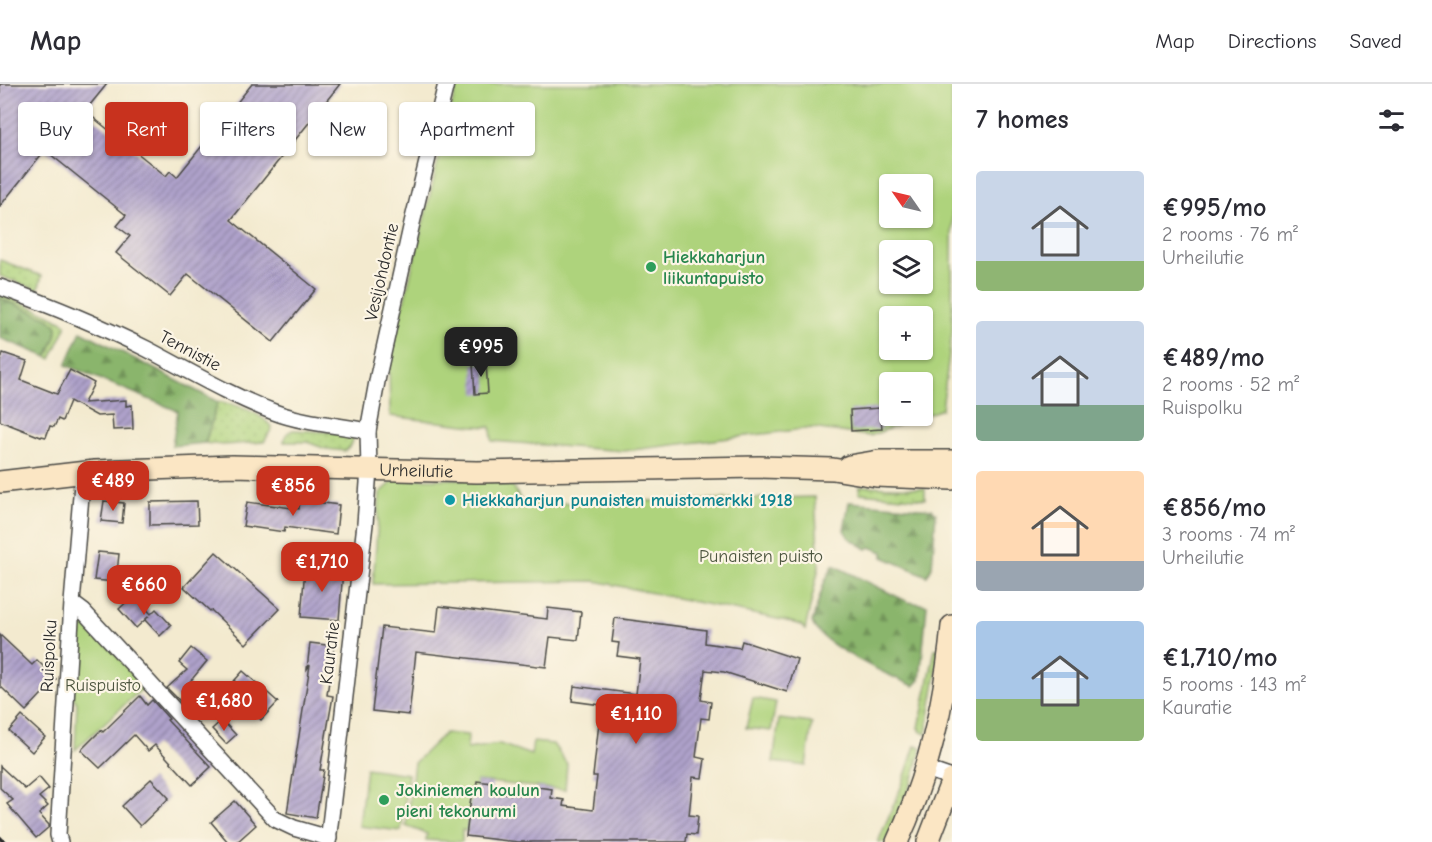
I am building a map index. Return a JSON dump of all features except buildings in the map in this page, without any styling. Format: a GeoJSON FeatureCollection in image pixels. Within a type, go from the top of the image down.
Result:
{"type":"FeatureCollection","features":[{"type":"Feature","properties":{"kind":"main road","name":"Urheilutie"},"geometry":{"type":"LineString","coordinates":[[833,469],[879,461],[952,461]]}},
{"type":"Feature","properties":{"kind":"main road","name":"Urheilutie"},"geometry":{"type":"LineString","coordinates":[[0,482],[82,472],[232,466],[477,472],[759,467],[833,469],[876,476],[952,479]]}},
{"type":"Feature","properties":{"kind":"main road"},"geometry":{"type":"LineString","coordinates":[[897,842],[909,816],[933,744],[947,677],[952,626]]}},
{"type":"Feature","properties":{"kind":"main road"},"geometry":{"type":"LineString","coordinates":[[928,842],[952,779]]}},
{"type":"Feature","properties":{"kind":"street","name":"Vesijohdontie"},"geometry":{"type":"LineString","coordinates":[[369,470],[368,430],[378,376],[446,84]]}},
{"type":"Feature","properties":{"kind":"street","name":"Tennistie"},"geometry":{"type":"LineString","coordinates":[[0,287],[106,329],[229,394],[276,413],[318,423],[368,430]]}},
{"type":"Feature","properties":{"kind":"street","name":"Kauratie"},"geometry":{"type":"LineString","coordinates":[[329,840],[365,524],[369,470]]}},
{"type":"Feature","properties":{"kind":"street","name":"Ruispolku"},"geometry":{"type":"LineString","coordinates":[[60,842],[58,835],[82,472]]}},
{"type":"Feature","properties":{"kind":"street"},"geometry":{"type":"LineString","coordinates":[[72,603],[84,612],[275,819],[329,840]]}},
{"type":"Feature","properties":{"kind":"street"},"geometry":{"type":"LineString","coordinates":[[926,769],[952,779]]}},
{"type":"Feature","properties":{"kind":"green space","name":"Hiekkaharjun liikuntapuisto"},"geometry":{"type":"Polygon","coordinates":[[[457,84],[952,84],[952,331],[942,409],[933,412],[933,372],[879,372],[879,426],[897,426],[870,436],[812,428],[624,451],[492,441],[491,427],[390,416],[389,363],[439,156],[535,156],[535,102],[453,102],[457,84]]]}},
{"type":"Feature","properties":{"kind":"green space"},"geometry":{"type":"Polygon","coordinates":[[[0,260],[42,276],[38,290],[0,276],[0,260]]]}},
{"type":"Feature","properties":{"kind":"green space"},"geometry":{"type":"Polygon","coordinates":[[[0,293],[66,324],[51,359],[47,357],[56,336],[57,327],[50,319],[0,298],[0,293]]]}},
{"type":"Feature","properties":{"kind":"green space"},"geometry":{"type":"Polygon","coordinates":[[[0,298],[50,319],[57,327],[56,336],[47,357],[0,338],[0,298]]]}},
{"type":"Feature","properties":{"kind":"green space"},"geometry":{"type":"Polygon","coordinates":[[[81,331],[218,402],[205,443],[172,446],[178,411],[66,365],[81,331]]]}},
{"type":"Feature","properties":{"kind":"green space"},"geometry":{"type":"Polygon","coordinates":[[[218,402],[248,410],[268,423],[272,428],[264,442],[223,445],[205,443],[218,402]]]}},
{"type":"Feature","properties":{"kind":"green space"},"geometry":{"type":"Polygon","coordinates":[[[293,430],[346,433],[353,436],[353,441],[345,451],[326,449],[307,442],[284,442],[286,434],[293,430]]]}},
{"type":"Feature","properties":{"kind":"green space","name":"Punaisten puisto"},"geometry":{"type":"Polygon","coordinates":[[[396,479],[482,479],[512,485],[522,502],[815,497],[819,567],[805,630],[801,625],[787,621],[595,581],[373,584],[380,493],[396,479]]]}},
{"type":"Feature","properties":{"kind":"green space"},"geometry":{"type":"Polygon","coordinates":[[[860,486],[925,488],[925,499],[859,493],[860,486]]]}},
{"type":"Feature","properties":{"kind":"green space"},"geometry":{"type":"Polygon","coordinates":[[[849,502],[932,509],[936,513],[932,567],[927,576],[883,557],[883,552],[870,547],[867,549],[849,538],[844,530],[849,502]]]}},
{"type":"Feature","properties":{"kind":"green space"},"geometry":{"type":"Polygon","coordinates":[[[833,565],[908,602],[927,605],[920,680],[914,686],[841,650],[817,631],[812,622],[824,583],[833,565]]]}},
{"type":"Feature","properties":{"kind":"green space","name":"Ruispuisto"},"geometry":{"type":"Polygon","coordinates":[[[76,617],[86,622],[145,686],[75,750],[77,703],[73,697],[76,617]]]}},
{"type":"Feature","properties":{"kind":"green space"},"geometry":{"type":"Polygon","coordinates":[[[935,649],[940,649],[926,734],[919,728],[935,649]]]}},
{"type":"Feature","properties":{"kind":"green space"},"geometry":{"type":"Polygon","coordinates":[[[753,698],[776,702],[771,731],[746,728],[753,698]]]}},
{"type":"Feature","properties":{"kind":"green space"},"geometry":{"type":"Polygon","coordinates":[[[779,719],[812,723],[806,766],[773,762],[779,719]]]}},
{"type":"Feature","properties":{"kind":"green space"},"geometry":{"type":"Polygon","coordinates":[[[445,733],[468,735],[467,749],[500,744],[531,755],[533,742],[553,744],[567,764],[565,790],[477,781],[476,789],[472,789],[467,831],[462,830],[462,842],[426,840],[427,834],[406,826],[414,763],[445,733]]]}},
{"type":"Feature","properties":{"kind":"green space"},"geometry":{"type":"Polygon","coordinates":[[[915,746],[922,747],[912,782],[886,842],[878,842],[902,785],[915,746]]]}},
{"type":"Feature","properties":{"kind":"green space","name":"Jokiniemen koulun pieni tekonurmi"},"geometry":{"type":"Polygon","coordinates":[[[366,768],[408,774],[401,831],[359,826],[366,768]]]}},
{"type":"Feature","properties":{"kind":"railway"},"geometry":{"type":"LineString","coordinates":[[0,838],[4,842]]}},
{"type":"Feature","properties":{"kind":"place","name":"Hiekkaharjun liikuntapuisto"},"geometry":{"type":"Point","coordinates":[651,267]}},
{"type":"Feature","properties":{"kind":"place","name":"Hiekkaharjun punaisten muistomerkki 1918"},"geometry":{"type":"Point","coordinates":[450,500]}},
{"type":"Feature","properties":{"kind":"place","name":"Jokiniemen koulun pieni tekonurmi"},"geometry":{"type":"Point","coordinates":[384,800]}}]}
